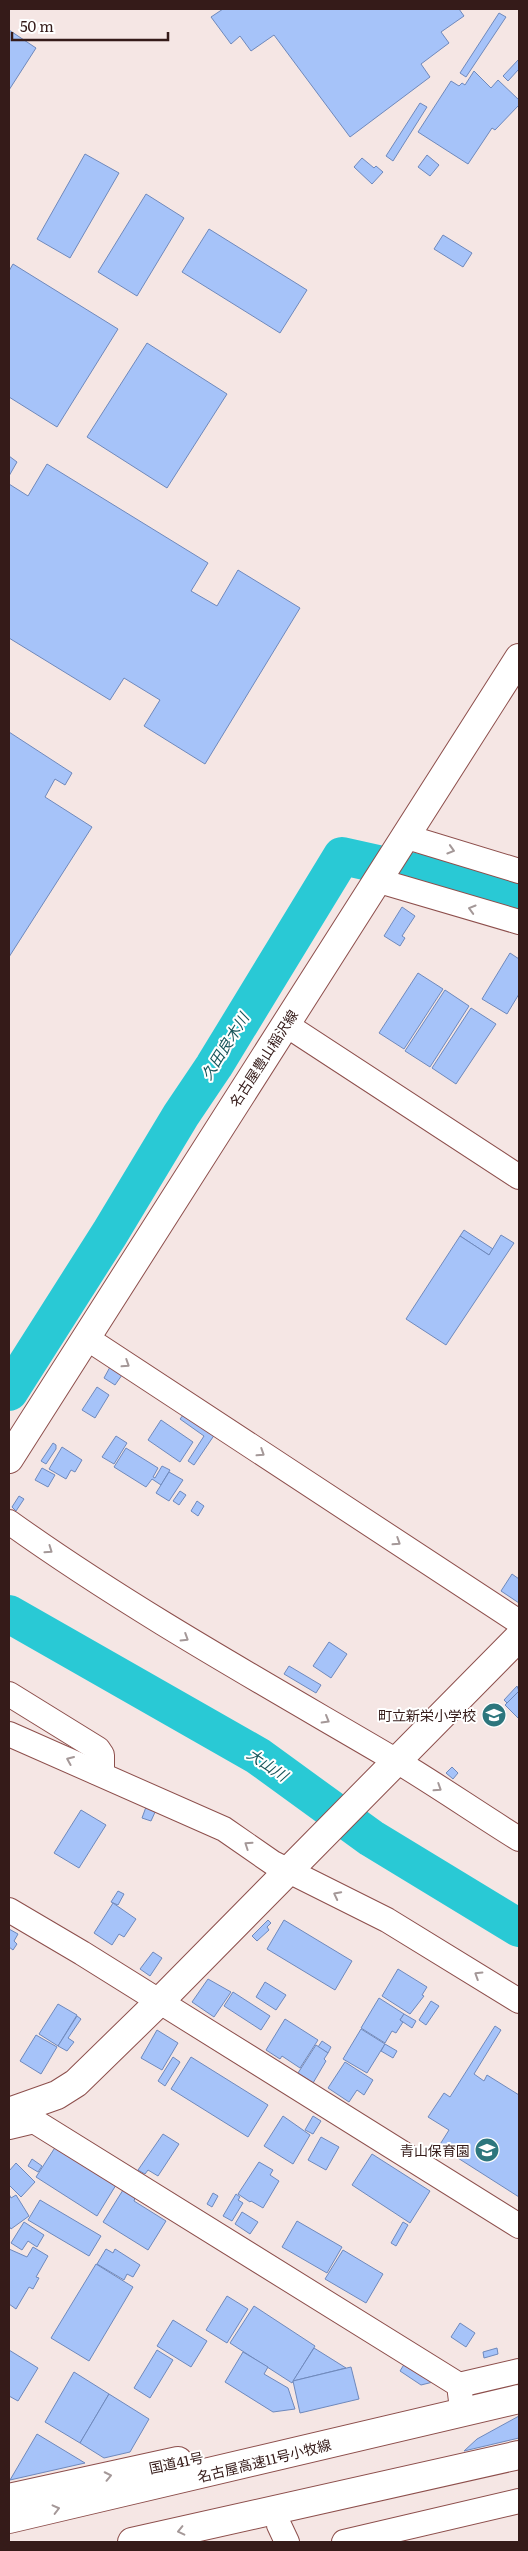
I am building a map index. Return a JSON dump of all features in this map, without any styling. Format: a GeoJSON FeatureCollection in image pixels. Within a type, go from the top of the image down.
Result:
{"type":"FeatureCollection","features":[{"type":"Feature","properties":{"kind":"main road","name":"名古屋豊山稲沢線"},"geometry":{"type":"LineString","coordinates":[[9,1459],[376,879],[519,658]]}},
{"type":"Feature","properties":{"kind":"main road"},"geometry":{"type":"LineString","coordinates":[[9,2112],[57,2096],[76,2083],[159,2002],[519,1637]]}},
{"type":"Feature","properties":{"kind":"main road","name":"国道41号"},"geometry":{"type":"LineString","coordinates":[[9,2498],[460,2393],[519,2388]]}},
{"type":"Feature","properties":{"kind":"main road","name":"名古屋高速11号小牧線"},"geometry":{"type":"LineString","coordinates":[[9,2519],[519,2399]]}},
{"type":"Feature","properties":{"kind":"main road"},"geometry":{"type":"LineString","coordinates":[[132,2542],[519,2456]]}},
{"type":"Feature","properties":{"kind":"main road"},"geometry":{"type":"LineString","coordinates":[[202,2542],[283,2534],[519,2470]]}},
{"type":"Feature","properties":{"kind":"street"},"geometry":{"type":"LineString","coordinates":[[404,836],[519,871]]}},
{"type":"Feature","properties":{"kind":"street"},"geometry":{"type":"LineString","coordinates":[[376,879],[519,922]]}},
{"type":"Feature","properties":{"kind":"street"},"geometry":{"type":"LineString","coordinates":[[285,1024],[519,1176]]}},
{"type":"Feature","properties":{"kind":"street"},"geometry":{"type":"LineString","coordinates":[[85,1337],[519,1622]]}},
{"type":"Feature","properties":{"kind":"street"},"geometry":{"type":"LineString","coordinates":[[9,1522],[70,1566],[203,1649],[396,1762],[519,1839]]}},
{"type":"Feature","properties":{"kind":"street"},"geometry":{"type":"LineString","coordinates":[[9,1694],[98,1750],[103,1760],[102,1767],[96,1772]]}},
{"type":"Feature","properties":{"kind":"street"},"geometry":{"type":"LineString","coordinates":[[9,1734],[224,1829],[387,1920],[519,2001]]}},
{"type":"Feature","properties":{"kind":"street"},"geometry":{"type":"LineString","coordinates":[[9,1910],[519,2226]]}},
{"type":"Feature","properties":{"kind":"street"},"geometry":{"type":"LineString","coordinates":[[9,2127],[34,2121],[460,2393],[519,2371]]}},
{"type":"Feature","properties":{"kind":"street"},"geometry":{"type":"LineString","coordinates":[[344,2542],[519,2501]]}},
{"type":"Feature","properties":{"kind":"building"},"geometry":{"type":"Polygon","coordinates":[[[223,9],[459,9],[464,16],[441,32],[449,43],[421,64],[430,77],[350,137],[274,35],[251,51],[240,36],[231,44],[211,17],[223,9]]]}},
{"type":"Feature","properties":{"kind":"building"},"geometry":{"type":"Polygon","coordinates":[[[499,13],[506,17],[466,77],[460,73],[499,13]]]}},
{"type":"Feature","properties":{"kind":"building"},"geometry":{"type":"Polygon","coordinates":[[[9,30],[36,48],[9,90],[9,30]]]}},
{"type":"Feature","properties":{"kind":"building"},"geometry":{"type":"Polygon","coordinates":[[[519,59],[519,69],[508,81],[503,76],[519,59]]]}},
{"type":"Feature","properties":{"kind":"building"},"geometry":{"type":"Polygon","coordinates":[[[474,71],[491,88],[498,80],[519,100],[519,105],[495,130],[492,128],[468,164],[418,132],[451,81],[459,86],[462,83],[465,85],[474,71]]]}},
{"type":"Feature","properties":{"kind":"building"},"geometry":{"type":"Polygon","coordinates":[[[420,103],[427,107],[393,161],[386,156],[420,103]]]}},
{"type":"Feature","properties":{"kind":"building"},"geometry":{"type":"Polygon","coordinates":[[[85,154],[119,173],[70,258],[37,239],[85,154]]]}},
{"type":"Feature","properties":{"kind":"building"},"geometry":{"type":"Polygon","coordinates":[[[427,155],[439,165],[430,176],[418,167],[427,155]]]}},
{"type":"Feature","properties":{"kind":"building"},"geometry":{"type":"Polygon","coordinates":[[[362,158],[374,168],[376,166],[383,172],[372,184],[354,167],[362,158]]]}},
{"type":"Feature","properties":{"kind":"building"},"geometry":{"type":"Polygon","coordinates":[[[146,194],[184,218],[137,296],[98,272],[146,194]]]}},
{"type":"Feature","properties":{"kind":"building"},"geometry":{"type":"Polygon","coordinates":[[[209,229],[307,290],[280,333],[182,272],[209,229]]]}},
{"type":"Feature","properties":{"kind":"building"},"geometry":{"type":"Polygon","coordinates":[[[443,235],[472,253],[463,267],[434,249],[443,235]]]}},
{"type":"Feature","properties":{"kind":"building"},"geometry":{"type":"Polygon","coordinates":[[[13,264],[118,329],[57,427],[9,397],[9,271],[13,264]]]}},
{"type":"Feature","properties":{"kind":"building"},"geometry":{"type":"Polygon","coordinates":[[[147,343],[227,394],[167,488],[87,437],[147,343]]]}},
{"type":"Feature","properties":{"kind":"building"},"geometry":{"type":"Polygon","coordinates":[[[9,456],[17,462],[9,476],[9,456]]]}},
{"type":"Feature","properties":{"kind":"building"},"geometry":{"type":"Polygon","coordinates":[[[47,464],[208,563],[191,591],[217,606],[238,570],[300,608],[205,764],[144,726],[160,700],[124,678],[110,700],[9,638],[9,484],[28,496],[47,464]]]}},
{"type":"Feature","properties":{"kind":"building"},"geometry":{"type":"Polygon","coordinates":[[[9,732],[72,773],[65,785],[55,779],[45,797],[92,827],[9,957],[9,732]]]}},
{"type":"Feature","properties":{"kind":"building"},"geometry":{"type":"Polygon","coordinates":[[[402,907],[415,916],[402,936],[405,938],[400,946],[384,936],[402,907]]]}},
{"type":"Feature","properties":{"kind":"building"},"geometry":{"type":"Polygon","coordinates":[[[510,953],[519,959],[519,994],[507,1014],[482,999],[510,953]]]}},
{"type":"Feature","properties":{"kind":"building"},"geometry":{"type":"Polygon","coordinates":[[[418,973],[443,989],[404,1049],[379,1033],[418,973]]]}},
{"type":"Feature","properties":{"kind":"building"},"geometry":{"type":"Polygon","coordinates":[[[445,990],[469,1006],[430,1067],[405,1051],[445,990]]]}},
{"type":"Feature","properties":{"kind":"building"},"geometry":{"type":"Polygon","coordinates":[[[471,1008],[496,1024],[456,1084],[432,1068],[471,1008]]]}},
{"type":"Feature","properties":{"kind":"building"},"geometry":{"type":"Polygon","coordinates":[[[464,1230],[493,1249],[489,1255],[460,1236],[464,1230]]]}},
{"type":"Feature","properties":{"kind":"building"},"geometry":{"type":"Polygon","coordinates":[[[501,1235],[514,1243],[446,1345],[406,1319],[460,1236],[489,1255],[501,1235]]]}},
{"type":"Feature","properties":{"kind":"building"},"geometry":{"type":"Polygon","coordinates":[[[110,1367],[122,1375],[115,1385],[104,1378],[110,1367]]]}},
{"type":"Feature","properties":{"kind":"building"},"geometry":{"type":"Polygon","coordinates":[[[97,1387],[109,1395],[95,1418],[82,1410],[97,1387]]]}},
{"type":"Feature","properties":{"kind":"building"},"geometry":{"type":"Polygon","coordinates":[[[184,1414],[215,1434],[194,1465],[188,1461],[204,1436],[180,1419],[184,1414]]]}},
{"type":"Feature","properties":{"kind":"building"},"geometry":{"type":"Polygon","coordinates":[[[161,1420],[193,1442],[180,1462],[148,1440],[161,1420]]]}},
{"type":"Feature","properties":{"kind":"building"},"geometry":{"type":"Polygon","coordinates":[[[116,1436],[127,1443],[114,1464],[102,1457],[116,1436]]]}},
{"type":"Feature","properties":{"kind":"building"},"geometry":{"type":"Polygon","coordinates":[[[53,1443],[56,1445],[56,1449],[46,1464],[41,1461],[53,1443]]]}},
{"type":"Feature","properties":{"kind":"building"},"geometry":{"type":"Polygon","coordinates":[[[62,1447],[82,1460],[75,1472],[71,1470],[66,1479],[49,1469],[62,1447]]]}},
{"type":"Feature","properties":{"kind":"building"},"geometry":{"type":"Polygon","coordinates":[[[126,1448],[158,1468],[153,1477],[155,1478],[162,1466],[170,1470],[161,1485],[152,1479],[146,1487],[114,1467],[126,1448]]]}},
{"type":"Feature","properties":{"kind":"building"},"geometry":{"type":"Polygon","coordinates":[[[42,1468],[55,1475],[48,1487],[35,1480],[42,1468]]]}},
{"type":"Feature","properties":{"kind":"building"},"geometry":{"type":"Polygon","coordinates":[[[169,1472],[183,1480],[169,1501],[156,1493],[169,1472]]]}},
{"type":"Feature","properties":{"kind":"building"},"geometry":{"type":"Polygon","coordinates":[[[180,1491],[186,1495],[179,1505],[173,1501],[180,1491]]]}},
{"type":"Feature","properties":{"kind":"building"},"geometry":{"type":"Polygon","coordinates":[[[19,1496],[24,1499],[16,1511],[12,1507],[19,1496]]]}},
{"type":"Feature","properties":{"kind":"building"},"geometry":{"type":"Polygon","coordinates":[[[197,1501],[204,1506],[198,1516],[191,1511],[197,1501]]]}},
{"type":"Feature","properties":{"kind":"building"},"geometry":{"type":"Polygon","coordinates":[[[512,1574],[519,1579],[519,1603],[501,1591],[512,1574]]]}},
{"type":"Feature","properties":{"kind":"building"},"geometry":{"type":"Polygon","coordinates":[[[329,1642],[347,1654],[331,1678],[313,1666],[329,1642]]]}},
{"type":"Feature","properties":{"kind":"building"},"geometry":{"type":"Polygon","coordinates":[[[289,1666],[321,1685],[316,1693],[284,1674],[289,1666]]]}},
{"type":"Feature","properties":{"kind":"building"},"geometry":{"type":"Polygon","coordinates":[[[517,1686],[519,1691],[507,1703],[504,1700],[517,1686]]]}},
{"type":"Feature","properties":{"kind":"building"},"geometry":{"type":"Polygon","coordinates":[[[519,1691],[519,1719],[505,1705],[519,1691]]]}},
{"type":"Feature","properties":{"kind":"building"},"geometry":{"type":"Polygon","coordinates":[[[452,1767],[458,1773],[453,1779],[446,1773],[452,1767]]]}},
{"type":"Feature","properties":{"kind":"building"},"geometry":{"type":"Polygon","coordinates":[[[146,1807],[156,1810],[151,1821],[142,1818],[146,1807]]]}},
{"type":"Feature","properties":{"kind":"building"},"geometry":{"type":"Polygon","coordinates":[[[81,1810],[106,1825],[79,1868],[54,1853],[81,1810]]]}},
{"type":"Feature","properties":{"kind":"building"},"geometry":{"type":"Polygon","coordinates":[[[118,1891],[124,1894],[118,1905],[111,1902],[118,1891]]]}},
{"type":"Feature","properties":{"kind":"building"},"geometry":{"type":"Polygon","coordinates":[[[113,1903],[136,1919],[124,1937],[119,1934],[112,1945],[94,1933],[113,1903]]]}},
{"type":"Feature","properties":{"kind":"building"},"geometry":{"type":"Polygon","coordinates":[[[268,1920],[271,1923],[267,1927],[269,1930],[257,1941],[252,1936],[268,1920]]]}},
{"type":"Feature","properties":{"kind":"building"},"geometry":{"type":"Polygon","coordinates":[[[284,1920],[352,1961],[335,1990],[267,1949],[284,1920]]]}},
{"type":"Feature","properties":{"kind":"building"},"geometry":{"type":"Polygon","coordinates":[[[9,1929],[18,1934],[14,1941],[17,1944],[13,1950],[9,1947],[9,1929]]]}},
{"type":"Feature","properties":{"kind":"building"},"geometry":{"type":"Polygon","coordinates":[[[153,1952],[162,1958],[150,1976],[140,1969],[153,1952]]]}},
{"type":"Feature","properties":{"kind":"building"},"geometry":{"type":"Polygon","coordinates":[[[398,1969],[427,1987],[422,1995],[424,1996],[410,2014],[382,1996],[398,1969]]]}},
{"type":"Feature","properties":{"kind":"building"},"geometry":{"type":"Polygon","coordinates":[[[208,1979],[231,1992],[214,2017],[192,2002],[208,1979]]]}},
{"type":"Feature","properties":{"kind":"building"},"geometry":{"type":"Polygon","coordinates":[[[265,1982],[286,1995],[276,2010],[256,1997],[265,1982]]]}},
{"type":"Feature","properties":{"kind":"building"},"geometry":{"type":"Polygon","coordinates":[[[233,1992],[270,2016],[261,2030],[224,2006],[233,1992]]]}},
{"type":"Feature","properties":{"kind":"building"},"geometry":{"type":"Polygon","coordinates":[[[379,1998],[404,2014],[400,2020],[403,2022],[396,2033],[392,2031],[385,2043],[361,2028],[379,1998]]]}},
{"type":"Feature","properties":{"kind":"building"},"geometry":{"type":"Polygon","coordinates":[[[431,2001],[439,2006],[426,2025],[419,2020],[431,2001]]]}},
{"type":"Feature","properties":{"kind":"building"},"geometry":{"type":"Polygon","coordinates":[[[58,2004],[77,2015],[58,2046],[39,2034],[58,2004]]]}},
{"type":"Feature","properties":{"kind":"building"},"geometry":{"type":"Polygon","coordinates":[[[404,2014],[416,2021],[412,2028],[400,2020],[404,2014]]]}},
{"type":"Feature","properties":{"kind":"building"},"geometry":{"type":"Polygon","coordinates":[[[77,2016],[81,2019],[68,2038],[74,2042],[67,2051],[58,2046],[77,2016]]]}},
{"type":"Feature","properties":{"kind":"building"},"geometry":{"type":"Polygon","coordinates":[[[285,2019],[318,2040],[300,2068],[282,2056],[280,2059],[266,2050],[285,2019]]]}},
{"type":"Feature","properties":{"kind":"building"},"geometry":{"type":"Polygon","coordinates":[[[495,2026],[501,2030],[474,2074],[484,2081],[487,2075],[519,2095],[519,2197],[439,2146],[449,2130],[428,2117],[444,2093],[450,2097],[495,2026]]]}},
{"type":"Feature","properties":{"kind":"building"},"geometry":{"type":"Polygon","coordinates":[[[361,2029],[385,2044],[367,2073],[343,2059],[361,2029]]]}},
{"type":"Feature","properties":{"kind":"building"},"geometry":{"type":"Polygon","coordinates":[[[157,2030],[178,2043],[162,2070],[141,2058],[157,2030]]]}},
{"type":"Feature","properties":{"kind":"building"},"geometry":{"type":"Polygon","coordinates":[[[36,2035],[57,2047],[41,2074],[20,2061],[36,2035]]]}},
{"type":"Feature","properties":{"kind":"building"},"geometry":{"type":"Polygon","coordinates":[[[322,2041],[331,2047],[328,2053],[318,2047],[322,2041]]]}},
{"type":"Feature","properties":{"kind":"building"},"geometry":{"type":"Polygon","coordinates":[[[385,2044],[397,2051],[393,2058],[381,2051],[385,2044]]]}},
{"type":"Feature","properties":{"kind":"building"},"geometry":{"type":"Polygon","coordinates":[[[316,2045],[328,2053],[324,2059],[326,2061],[313,2083],[298,2073],[316,2045]]]}},
{"type":"Feature","properties":{"kind":"building"},"geometry":{"type":"Polygon","coordinates":[[[173,2057],[180,2062],[165,2086],[158,2081],[173,2057]]]}},
{"type":"Feature","properties":{"kind":"building"},"geometry":{"type":"Polygon","coordinates":[[[191,2057],[268,2105],[248,2137],[171,2089],[191,2057]]]}},
{"type":"Feature","properties":{"kind":"building"},"geometry":{"type":"Polygon","coordinates":[[[345,2062],[373,2080],[364,2095],[357,2090],[349,2102],[328,2088],[345,2062]]]}},
{"type":"Feature","properties":{"kind":"building"},"geometry":{"type":"Polygon","coordinates":[[[283,2116],[310,2135],[293,2164],[264,2146],[283,2116]]]}},
{"type":"Feature","properties":{"kind":"building"},"geometry":{"type":"Polygon","coordinates":[[[313,2116],[321,2121],[313,2134],[305,2130],[313,2116]]]}},
{"type":"Feature","properties":{"kind":"building"},"geometry":{"type":"Polygon","coordinates":[[[163,2134],[179,2144],[158,2176],[148,2170],[145,2174],[138,2170],[163,2134]]]}},
{"type":"Feature","properties":{"kind":"building"},"geometry":{"type":"Polygon","coordinates":[[[321,2137],[339,2147],[326,2170],[308,2160],[321,2137]]]}},
{"type":"Feature","properties":{"kind":"building"},"geometry":{"type":"Polygon","coordinates":[[[56,2146],[116,2185],[97,2216],[36,2177],[56,2146]]]}},
{"type":"Feature","properties":{"kind":"building"},"geometry":{"type":"Polygon","coordinates":[[[372,2154],[430,2191],[410,2223],[352,2185],[372,2154]]]}},
{"type":"Feature","properties":{"kind":"building"},"geometry":{"type":"Polygon","coordinates":[[[32,2159],[42,2166],[38,2172],[28,2166],[32,2159]]]}},
{"type":"Feature","properties":{"kind":"building"},"geometry":{"type":"Polygon","coordinates":[[[259,2162],[273,2170],[270,2175],[279,2181],[263,2208],[238,2194],[259,2162]]]}},
{"type":"Feature","properties":{"kind":"building"},"geometry":{"type":"Polygon","coordinates":[[[16,2163],[35,2182],[21,2197],[9,2185],[9,2171],[16,2163]]]}},
{"type":"Feature","properties":{"kind":"building"},"geometry":{"type":"Polygon","coordinates":[[[123,2190],[135,2198],[134,2201],[166,2221],[148,2250],[103,2222],[123,2190]]]}},
{"type":"Feature","properties":{"kind":"building"},"geometry":{"type":"Polygon","coordinates":[[[213,2193],[218,2196],[212,2207],[207,2204],[213,2193]]]}},
{"type":"Feature","properties":{"kind":"building"},"geometry":{"type":"Polygon","coordinates":[[[9,2194],[11,2198],[16,2195],[29,2216],[11,2229],[9,2226],[9,2194]]]}},
{"type":"Feature","properties":{"kind":"building"},"geometry":{"type":"Polygon","coordinates":[[[236,2194],[240,2197],[238,2200],[243,2203],[232,2221],[223,2216],[236,2194]]]}},
{"type":"Feature","properties":{"kind":"building"},"geometry":{"type":"Polygon","coordinates":[[[40,2200],[101,2236],[89,2256],[28,2220],[40,2200]]]}},
{"type":"Feature","properties":{"kind":"building"},"geometry":{"type":"Polygon","coordinates":[[[242,2212],[258,2222],[250,2234],[235,2224],[242,2212]]]}},
{"type":"Feature","properties":{"kind":"building"},"geometry":{"type":"Polygon","coordinates":[[[297,2221],[342,2247],[327,2273],[282,2247],[297,2221]]]}},
{"type":"Feature","properties":{"kind":"building"},"geometry":{"type":"Polygon","coordinates":[[[24,2222],[44,2235],[37,2247],[28,2241],[22,2250],[11,2243],[24,2222]]]}},
{"type":"Feature","properties":{"kind":"building"},"geometry":{"type":"Polygon","coordinates":[[[403,2222],[408,2225],[396,2246],[391,2243],[403,2222]]]}},
{"type":"Feature","properties":{"kind":"building"},"geometry":{"type":"Polygon","coordinates":[[[33,2247],[48,2256],[36,2277],[39,2278],[33,2289],[29,2287],[16,2309],[9,2304],[9,2249],[27,2257],[33,2247]]]}},
{"type":"Feature","properties":{"kind":"building"},"geometry":{"type":"Polygon","coordinates":[[[106,2249],[113,2253],[115,2249],[140,2265],[133,2277],[127,2274],[124,2280],[97,2264],[106,2249]]]}},
{"type":"Feature","properties":{"kind":"building"},"geometry":{"type":"Polygon","coordinates":[[[343,2250],[383,2274],[366,2303],[325,2279],[343,2250]]]}},
{"type":"Feature","properties":{"kind":"building"},"geometry":{"type":"Polygon","coordinates":[[[96,2264],[133,2287],[89,2361],[51,2338],[96,2264]]]}},
{"type":"Feature","properties":{"kind":"building"},"geometry":{"type":"Polygon","coordinates":[[[227,2296],[248,2309],[227,2343],[206,2330],[227,2296]]]}},
{"type":"Feature","properties":{"kind":"building"},"geometry":{"type":"Polygon","coordinates":[[[254,2306],[315,2346],[292,2383],[230,2343],[254,2306]]]}},
{"type":"Feature","properties":{"kind":"building"},"geometry":{"type":"Polygon","coordinates":[[[173,2320],[207,2341],[191,2367],[157,2346],[173,2320]]]}},
{"type":"Feature","properties":{"kind":"building"},"geometry":{"type":"Polygon","coordinates":[[[460,2323],[475,2333],[466,2347],[451,2337],[460,2323]]]}},
{"type":"Feature","properties":{"kind":"building"},"geometry":{"type":"Polygon","coordinates":[[[314,2348],[346,2368],[293,2381],[314,2348]]]}},
{"type":"Feature","properties":{"kind":"building"},"geometry":{"type":"Polygon","coordinates":[[[497,2348],[498,2354],[484,2358],[483,2352],[497,2348]]]}},
{"type":"Feature","properties":{"kind":"building"},"geometry":{"type":"Polygon","coordinates":[[[9,2350],[38,2368],[18,2401],[9,2396],[9,2350]]]}},
{"type":"Feature","properties":{"kind":"building"},"geometry":{"type":"Polygon","coordinates":[[[157,2350],[173,2360],[150,2398],[134,2388],[157,2350]]]}},
{"type":"Feature","properties":{"kind":"building"},"geometry":{"type":"Polygon","coordinates":[[[243,2352],[268,2367],[264,2374],[288,2388],[295,2409],[273,2412],[225,2382],[243,2352]]]}},
{"type":"Feature","properties":{"kind":"building"},"geometry":{"type":"Polygon","coordinates":[[[408,2358],[437,2381],[421,2385],[400,2371],[408,2358]]]}},
{"type":"Feature","properties":{"kind":"building"},"geometry":{"type":"Polygon","coordinates":[[[351,2367],[359,2399],[300,2413],[293,2381],[351,2367]]]}},
{"type":"Feature","properties":{"kind":"building"},"geometry":{"type":"Polygon","coordinates":[[[74,2372],[109,2394],[80,2443],[45,2422],[74,2372]]]}},
{"type":"Feature","properties":{"kind":"building"},"geometry":{"type":"Polygon","coordinates":[[[109,2394],[149,2419],[130,2452],[104,2458],[80,2443],[109,2394]]]}},
{"type":"Feature","properties":{"kind":"building"},"geometry":{"type":"Polygon","coordinates":[[[519,2416],[519,2438],[464,2451],[477,2439],[519,2416]]]}},
{"type":"Feature","properties":{"kind":"building"},"geometry":{"type":"Polygon","coordinates":[[[37,2434],[85,2463],[10,2480],[37,2434]]]}},
{"type":"Feature","properties":{"kind":"waterway","name":"久田良木川"},"geometry":{"type":"LineString","coordinates":[[9,1392],[110,1233],[181,1115],[214,1066],[342,856],[450,880],[519,901]]}},
{"type":"Feature","properties":{"kind":"waterway","name":"大山川"},"geometry":{"type":"LineString","coordinates":[[9,1614],[258,1756],[371,1838],[519,1928]]}},
{"type":"Feature","properties":{"kind":"place","name":"町立新栄小学校"},"geometry":{"type":"Point","coordinates":[494,1715]}},
{"type":"Feature","properties":{"kind":"place","name":"青山保育園"},"geometry":{"type":"Point","coordinates":[487,2150]}}]}
